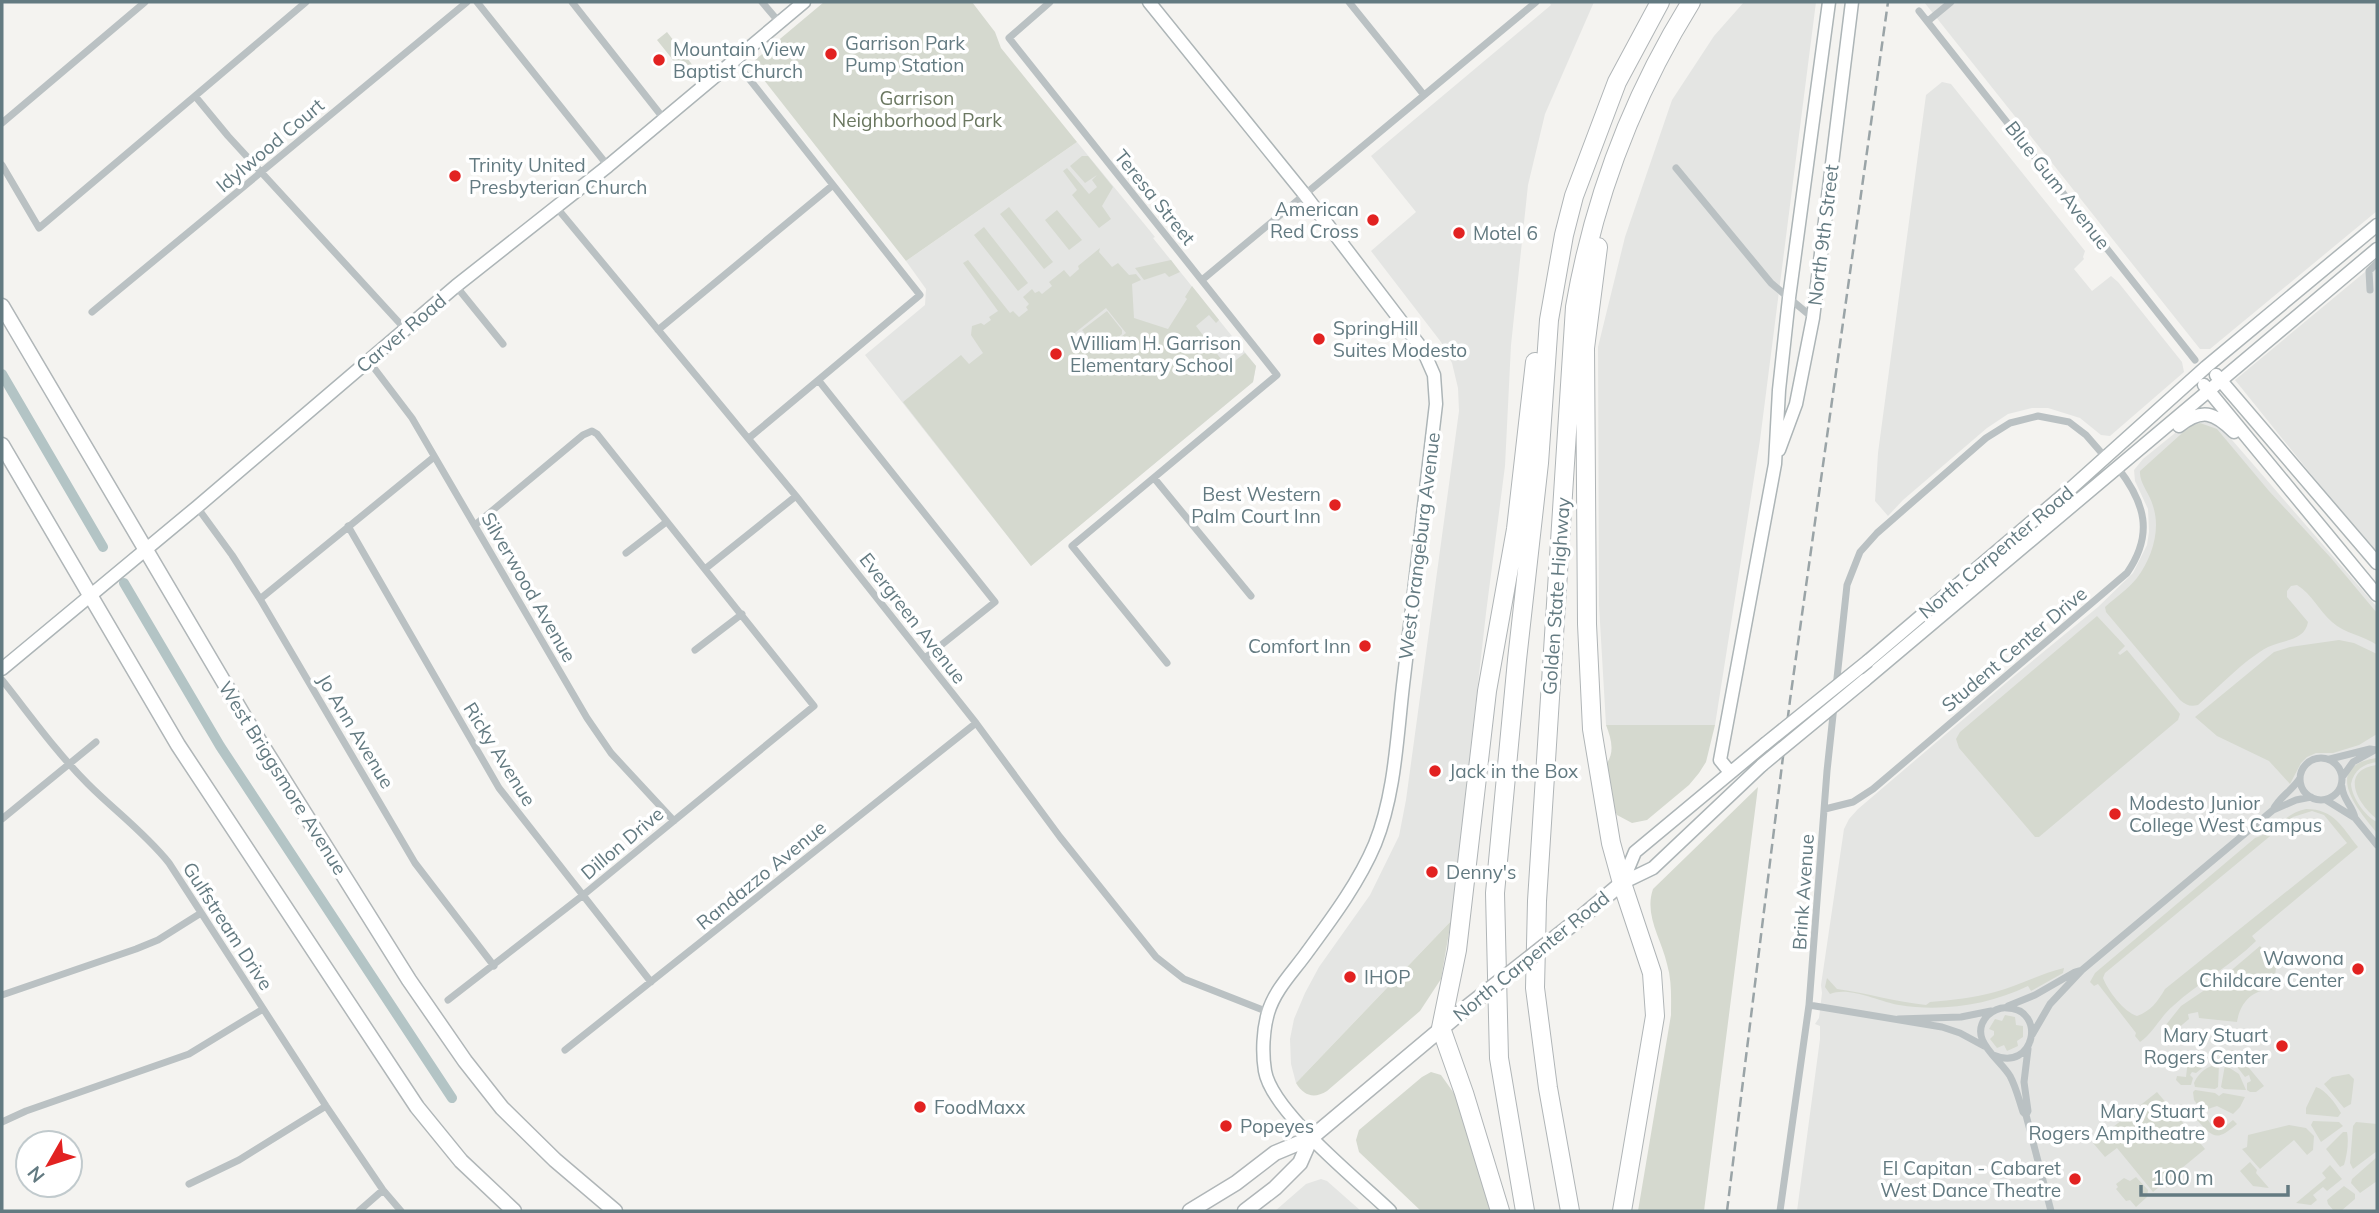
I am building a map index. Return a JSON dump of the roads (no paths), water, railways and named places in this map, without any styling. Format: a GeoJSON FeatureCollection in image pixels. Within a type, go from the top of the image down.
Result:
{"type":"FeatureCollection","features":[{"type":"Feature","properties":{"kind":"highway","name":"Golden State Highway"},"geometry":{"type":"LineString","coordinates":[[1525,1211],[1499,1058],[1495,893],[1539,463],[1549,320],[1574,196],[1606,107],[1660,2]]}},
{"type":"Feature","properties":{"kind":"highway","name":"Golden State Highway"},"geometry":{"type":"LineString","coordinates":[[1570,1211],[1548,1088],[1535,988],[1537,901],[1575,307],[1585,253],[1605,181],[1634,107],[1670,36],[1691,2]]}},
{"type":"Feature","properties":{"kind":"highway"},"geometry":{"type":"LineString","coordinates":[[1605,181],[1585,348],[1587,624],[1594,741],[1606,822],[1622,883],[1652,974],[1655,1016],[1622,1211]]}},
{"type":"Feature","properties":{"kind":"highway"},"geometry":{"type":"LineString","coordinates":[[1500,1211],[1441,1028],[1457,950],[1487,691],[1514,541],[1531,387],[1543,316],[1564,236]]}},
{"type":"Feature","properties":{"kind":"main road","name":"West Briggsmore Avenue"},"geometry":{"type":"LineString","coordinates":[[2,306],[248,723],[409,980],[502,1108],[615,1211]]}},
{"type":"Feature","properties":{"kind":"main road"},"geometry":{"type":"LineString","coordinates":[[2,445],[178,745],[418,1107],[461,1161],[514,1211]]}},
{"type":"Feature","properties":{"kind":"main road","name":"North Carpenter Road"},"geometry":{"type":"LineString","coordinates":[[1441,1028],[1622,883]]}},
{"type":"Feature","properties":{"kind":"main road"},"geometry":{"type":"LineString","coordinates":[[1190,1211],[1236,1183],[1275,1153],[1311,1138],[1441,1028]]}},
{"type":"Feature","properties":{"kind":"main road"},"geometry":{"type":"LineString","coordinates":[[1245,1211],[1275,1188],[1300,1163],[1311,1138]]}},
{"type":"Feature","properties":{"kind":"street"},"geometry":{"type":"LineString","coordinates":[[2,123],[145,2]]}},
{"type":"Feature","properties":{"kind":"street"},"geometry":{"type":"LineString","coordinates":[[2,166],[38,228],[306,2]]}},
{"type":"Feature","properties":{"kind":"street","name":"Idylwood Court"},"geometry":{"type":"LineString","coordinates":[[92,312],[467,2]]}},
{"type":"Feature","properties":{"kind":"street"},"geometry":{"type":"LineString","coordinates":[[477,2],[608,166]]}},
{"type":"Feature","properties":{"kind":"street"},"geometry":{"type":"LineString","coordinates":[[572,2],[664,119]]}},
{"type":"Feature","properties":{"kind":"street"},"geometry":{"type":"LineString","coordinates":[[762,2],[779,22]]}},
{"type":"Feature","properties":{"kind":"street","name":"Carver Road"},"geometry":{"type":"LineString","coordinates":[[2,669],[197,508],[456,286],[557,208],[804,2]]}},
{"type":"Feature","properties":{"kind":"street","name":"Teresa Street"},"geometry":{"type":"LineString","coordinates":[[1050,2],[1009,38],[1276,376],[1154,478]]}},
{"type":"Feature","properties":{"kind":"street","name":"West Orangeburg Avenue"},"geometry":{"type":"LineString","coordinates":[[1149,2],[1305,195],[1423,349],[1434,375],[1436,404],[1386,811],[1362,874],[1307,953],[1280,986],[1268,1012],[1263,1042],[1265,1072],[1275,1095],[1311,1138],[1390,1211]]}},
{"type":"Feature","properties":{"kind":"street"},"geometry":{"type":"LineString","coordinates":[[1349,2],[1424,95]]}},
{"type":"Feature","properties":{"kind":"street"},"geometry":{"type":"LineString","coordinates":[[1202,280],[1536,2]]}},
{"type":"Feature","properties":{"kind":"street","name":"North 9th Street"},"geometry":{"type":"LineString","coordinates":[[1730,771],[1720,760],[1775,464],[1779,390],[1829,2]]}},
{"type":"Feature","properties":{"kind":"street","name":"North 9th Street"},"geometry":{"type":"LineString","coordinates":[[1775,464],[1796,404],[1813,318],[1852,2]]}},
{"type":"Feature","properties":{"kind":"street"},"geometry":{"type":"LineString","coordinates":[[1928,21],[1951,2]]}},
{"type":"Feature","properties":{"kind":"street","name":"Blue Gum Avenue"},"geometry":{"type":"LineString","coordinates":[[1919,11],[2201,363],[2221,381],[2377,564]]}},
{"type":"Feature","properties":{"kind":"street"},"geometry":{"type":"LineString","coordinates":[[735,61],[920,295],[749,438]]}},
{"type":"Feature","properties":{"kind":"street"},"geometry":{"type":"LineString","coordinates":[[195,96],[405,329]]}},
{"type":"Feature","properties":{"kind":"street"},"geometry":{"type":"LineString","coordinates":[[1676,168],[1771,282],[1813,318]]}},
{"type":"Feature","properties":{"kind":"street"},"geometry":{"type":"LineString","coordinates":[[657,330],[833,185]]}},
{"type":"Feature","properties":{"kind":"street","name":"Evergreen Avenue"},"geometry":{"type":"LineString","coordinates":[[557,208],[796,496],[976,723],[1060,837],[1156,957],[1184,979],[1268,1012]]}},
{"type":"Feature","properties":{"kind":"street","name":"North Carpenter Road"},"geometry":{"type":"LineString","coordinates":[[1622,883],[1635,852],[1730,771],[1868,661],[2106,458],[2197,377],[2201,363],[2377,225]]}},
{"type":"Feature","properties":{"kind":"street","name":"North Carpenter Road"},"geometry":{"type":"LineString","coordinates":[[1622,883],[1653,868],[1762,765],[2377,249]]}},
{"type":"Feature","properties":{"kind":"street"},"geometry":{"type":"LineString","coordinates":[[2370,290],[2369,271],[2377,263]]}},
{"type":"Feature","properties":{"kind":"street"},"geometry":{"type":"LineString","coordinates":[[456,286],[503,344]]}},
{"type":"Feature","properties":{"kind":"street","name":"Silverwood Avenue"},"geometry":{"type":"LineString","coordinates":[[368,360],[412,418],[580,706],[611,753],[674,821]]}},
{"type":"Feature","properties":{"kind":"street"},"geometry":{"type":"LineString","coordinates":[[2197,377],[2377,595]]}},
{"type":"Feature","properties":{"kind":"street"},"geometry":{"type":"LineString","coordinates":[[819,381],[995,602],[925,659]]}},
{"type":"Feature","properties":{"kind":"street"},"geometry":{"type":"LineString","coordinates":[[2118,468],[2139,458],[2189,418],[2205,414],[2227,425],[2285,485]]}},
{"type":"Feature","properties":{"kind":"street","name":"Brink Avenue"},"geometry":{"type":"LineString","coordinates":[[1780,1211],[1810,1005],[1827,771],[1850,573],[1860,552],[1877,533],[1986,438],[2010,423],[2038,416],[2069,422],[2086,435],[2106,458]]}},
{"type":"Feature","properties":{"kind":"street"},"geometry":{"type":"LineString","coordinates":[[475,525],[583,435],[592,431],[742,614],[695,650]]}},
{"type":"Feature","properties":{"kind":"street"},"geometry":{"type":"LineString","coordinates":[[260,599],[434,457]]}},
{"type":"Feature","properties":{"kind":"street","name":"Student Center Drive"},"geometry":{"type":"LineString","coordinates":[[1825,809],[1853,802],[1873,789],[2127,573],[2141,545],[2143,512],[2138,497],[2118,468]]}},
{"type":"Feature","properties":{"kind":"street"},"geometry":{"type":"LineString","coordinates":[[1167,663],[1072,546],[1154,478],[1251,596]]}},
{"type":"Feature","properties":{"kind":"street"},"geometry":{"type":"LineString","coordinates":[[705,569],[796,496]]}},
{"type":"Feature","properties":{"kind":"street","name":"Jo Ann Avenue"},"geometry":{"type":"LineString","coordinates":[[197,508],[260,599],[415,863],[494,966]]}},
{"type":"Feature","properties":{"kind":"street"},"geometry":{"type":"LineString","coordinates":[[626,553],[666,523]]}},
{"type":"Feature","properties":{"kind":"street","name":"Ricky Avenue"},"geometry":{"type":"LineString","coordinates":[[348,526],[499,788],[651,982]]}},
{"type":"Feature","properties":{"kind":"street","name":"Dillon Drive"},"geometry":{"type":"LineString","coordinates":[[448,1000],[582,896],[814,706],[742,614]]}},
{"type":"Feature","properties":{"kind":"street","name":"Gulfstream Drive"},"geometry":{"type":"LineString","coordinates":[[2,680],[69,764],[155,845],[326,1106],[383,1190],[401,1211]]}},
{"type":"Feature","properties":{"kind":"street","name":"Randazzo Avenue"},"geometry":{"type":"LineString","coordinates":[[565,1050],[976,723]]}},
{"type":"Feature","properties":{"kind":"street"},"geometry":{"type":"LineString","coordinates":[[2,819],[96,742]]}},
{"type":"Feature","properties":{"kind":"street"},"geometry":{"type":"LineString","coordinates":[[2330,759],[2370,749],[2376,750]]}},
{"type":"Feature","properties":{"kind":"street"},"geometry":{"type":"LineString","coordinates":[[2376,750],[2353,761],[2343,776],[2342,785],[2344,799],[2355,818],[2377,845]]}},
{"type":"Feature","properties":{"kind":"street"},"geometry":{"type":"LineString","coordinates":[[2273,810],[2292,790],[2303,768],[2311,760],[2321,757],[2330,759],[2339,766],[2343,776]]}},
{"type":"Feature","properties":{"kind":"street"},"geometry":{"type":"LineString","coordinates":[[2300,778],[2303,790],[2311,797]]}},
{"type":"Feature","properties":{"kind":"street"},"geometry":{"type":"LineString","coordinates":[[2326,800],[2335,796],[2342,785]]}},
{"type":"Feature","properties":{"kind":"street"},"geometry":{"type":"LineString","coordinates":[[2026,1115],[2028,1111],[2024,1077],[2032,1035],[2050,1004],[2082,970],[2273,810],[2311,797],[2338,805],[2350,817],[2355,818]]}},
{"type":"Feature","properties":{"kind":"street"},"geometry":{"type":"LineString","coordinates":[[2,995],[158,940],[201,913]]}},
{"type":"Feature","properties":{"kind":"street"},"geometry":{"type":"LineString","coordinates":[[1810,1005],[1898,1018],[1961,1017],[2032,997],[2082,970]]}},
{"type":"Feature","properties":{"kind":"street"},"geometry":{"type":"LineString","coordinates":[[2,1122],[26,1111],[189,1054],[263,1009]]}},
{"type":"Feature","properties":{"kind":"street"},"geometry":{"type":"LineString","coordinates":[[1985,1046],[1981,1035],[1983,1024],[1997,1009],[2016,1009],[2023,1014],[2028,1020],[2032,1035]]}},
{"type":"Feature","properties":{"kind":"street"},"geometry":{"type":"LineString","coordinates":[[1898,1018],[1904,1022],[1942,1027],[1960,1033],[1985,1046],[1993,1055],[2012,1081],[2026,1115],[2051,1211]]}},
{"type":"Feature","properties":{"kind":"street"},"geometry":{"type":"LineString","coordinates":[[1993,1055],[2012,1058],[2028,1048]]}},
{"type":"Feature","properties":{"kind":"street"},"geometry":{"type":"LineString","coordinates":[[189,1184],[239,1160],[326,1106]]}},
{"type":"Feature","properties":{"kind":"street"},"geometry":{"type":"LineString","coordinates":[[359,1211],[383,1190]]}},
{"type":"Feature","properties":{"kind":"waterway"},"geometry":{"type":"LineString","coordinates":[[2,374],[103,547]]}},
{"type":"Feature","properties":{"kind":"waterway"},"geometry":{"type":"LineString","coordinates":[[124,583],[220,746],[452,1098]]}},
{"type":"Feature","properties":{"kind":"railway"},"geometry":{"type":"LineString","coordinates":[[1727,1211],[1790,700],[1888,2]]}},
{"type":"Feature","properties":{"kind":"place","name":"Garrison Park Pump Station"},"geometry":{"type":"Point","coordinates":[831,54]}},
{"type":"Feature","properties":{"kind":"place","name":"Mountain View Baptist Church"},"geometry":{"type":"Point","coordinates":[659,60]}},
{"type":"Feature","properties":{"kind":"place","name":"Trinity United Presbyterian Church"},"geometry":{"type":"Point","coordinates":[455,176]}},
{"type":"Feature","properties":{"kind":"place","name":"American Red Cross"},"geometry":{"type":"Point","coordinates":[1373,220]}},
{"type":"Feature","properties":{"kind":"place","name":"Motel 6"},"geometry":{"type":"Point","coordinates":[1459,233]}},
{"type":"Feature","properties":{"kind":"place","name":"SpringHill Suites Modesto"},"geometry":{"type":"Point","coordinates":[1319,339]}},
{"type":"Feature","properties":{"kind":"place","name":"William H. Garrison Elementary School"},"geometry":{"type":"Point","coordinates":[1056,354]}},
{"type":"Feature","properties":{"kind":"place","name":"Best Western Palm Court Inn"},"geometry":{"type":"Point","coordinates":[1335,505]}},
{"type":"Feature","properties":{"kind":"place","name":"Comfort Inn"},"geometry":{"type":"Point","coordinates":[1365,646]}},
{"type":"Feature","properties":{"kind":"place","name":"Jack in the Box"},"geometry":{"type":"Point","coordinates":[1435,771]}},
{"type":"Feature","properties":{"kind":"place","name":"Modesto Junior College West Campus"},"geometry":{"type":"Point","coordinates":[2115,814]}},
{"type":"Feature","properties":{"kind":"place","name":"Denny's"},"geometry":{"type":"Point","coordinates":[1432,872]}},
{"type":"Feature","properties":{"kind":"place","name":"Wawona Childcare Center"},"geometry":{"type":"Point","coordinates":[2358,969]}},
{"type":"Feature","properties":{"kind":"place","name":"IHOP"},"geometry":{"type":"Point","coordinates":[1350,977]}},
{"type":"Feature","properties":{"kind":"place","name":"Mary Stuart Rogers Center"},"geometry":{"type":"Point","coordinates":[2282,1046]}},
{"type":"Feature","properties":{"kind":"place","name":"FoodMaxx"},"geometry":{"type":"Point","coordinates":[920,1107]}},
{"type":"Feature","properties":{"kind":"place","name":"Mary Stuart Rogers Ampitheatre"},"geometry":{"type":"Point","coordinates":[2219,1122]}},
{"type":"Feature","properties":{"kind":"place","name":"Popeyes"},"geometry":{"type":"Point","coordinates":[1226,1126]}},
{"type":"Feature","properties":{"kind":"place","name":"El Capitan - Cabaret West Dance Theatre"},"geometry":{"type":"Point","coordinates":[2075,1179]}},
{"type":"Feature","properties":{"kind":"park label","name":"Garrison Neighborhood Park"},"geometry":{"type":"Point","coordinates":[917,109]}}]}
